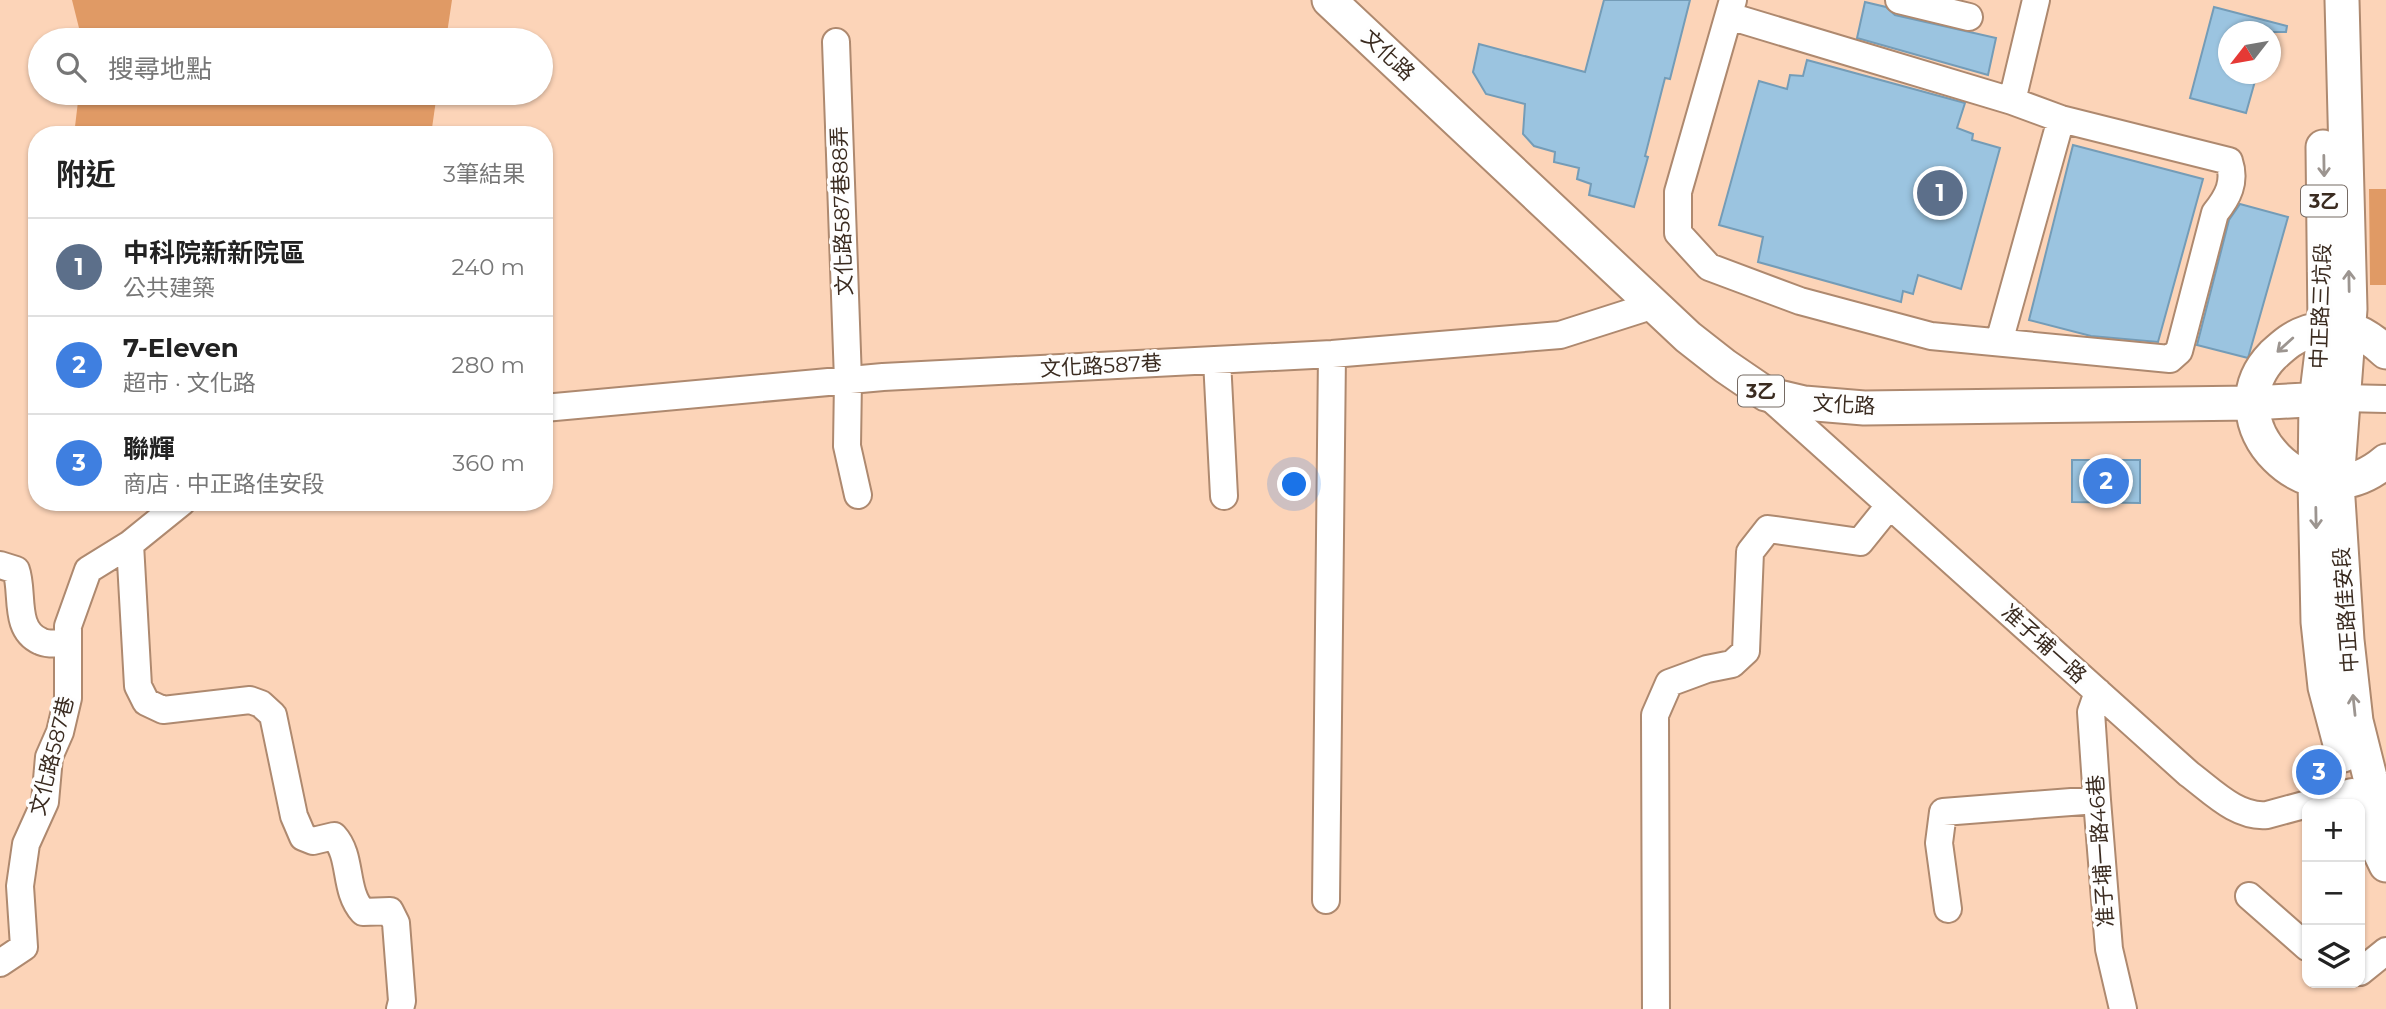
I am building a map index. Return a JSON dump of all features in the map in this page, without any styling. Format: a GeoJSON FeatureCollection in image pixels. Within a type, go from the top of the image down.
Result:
{"type":"FeatureCollection","features":[{"type":"Feature","properties":{"kind":"main road","name":"文化路"},"geometry":{"type":"LineString","coordinates":[[1329,0],[1697,344],[1766,394],[1804,403],[1864,408],[2252,403],[2329,399]]}},
{"type":"Feature","properties":{"kind":"main road","name":"中正路三坑段"},"geometry":{"type":"LineString","coordinates":[[2325,0],[2323,92],[2336,327],[2329,399]]}},
{"type":"Feature","properties":{"kind":"main road","name":"中正路三坑段"},"geometry":{"type":"LineString","coordinates":[[2336,327],[2350,309],[2342,0]]}},
{"type":"Feature","properties":{"kind":"main road"},"geometry":{"type":"LineString","coordinates":[[2386,352],[2368,336],[2336,327],[2291,338],[2265,363],[2252,403],[2259,433],[2273,456],[2292,472],[2326,482],[2364,476],[2386,461]]}},
{"type":"Feature","properties":{"kind":"main road","name":"中正路佳安段"},"geometry":{"type":"LineString","coordinates":[[2329,399],[2318,622],[2325,687],[2355,799]]}},
{"type":"Feature","properties":{"kind":"main road","name":"中正路佳安段"},"geometry":{"type":"LineString","coordinates":[[2326,482],[2356,721],[2370,777],[2386,817]]}},
{"type":"Feature","properties":{"kind":"main road","name":"中正路佳安段"},"geometry":{"type":"LineString","coordinates":[[2365,821],[2386,865]]}},
{"type":"Feature","properties":{"kind":"street"},"geometry":{"type":"LineString","coordinates":[[1899,0],[1969,17]]}},
{"type":"Feature","properties":{"kind":"street"},"geometry":{"type":"LineString","coordinates":[[2012,101],[2036,0]]}},
{"type":"Feature","properties":{"kind":"street"},"geometry":{"type":"LineString","coordinates":[[1731,8],[2061,119],[2229,162],[2232,172],[2228,197],[2215,213],[2179,351],[2170,359],[1931,336],[1800,300],[1709,267],[1678,233],[1678,192],[1731,8]]}},
{"type":"Feature","properties":{"kind":"street","name":"文化路587巷88弄"},"geometry":{"type":"LineString","coordinates":[[835,42],[848,380],[847,446],[858,495]]}},
{"type":"Feature","properties":{"kind":"street"},"geometry":{"type":"LineString","coordinates":[[1999,342],[2061,119]]}},
{"type":"Feature","properties":{"kind":"street","name":"文化路587巷"},"geometry":{"type":"LineString","coordinates":[[553,407],[848,380],[1332,354],[1560,335],[1654,305]]}},
{"type":"Feature","properties":{"kind":"street"},"geometry":{"type":"LineString","coordinates":[[1326,900],[1332,354]]}},
{"type":"Feature","properties":{"kind":"street"},"geometry":{"type":"LineString","coordinates":[[1217,360],[1224,496]]}},
{"type":"Feature","properties":{"kind":"street","name":"准子埔一路"},"geometry":{"type":"LineString","coordinates":[[1766,394],[2189,774],[2236,808],[2254,816],[2302,810]]}},
{"type":"Feature","properties":{"kind":"street","name":"文化路"},"geometry":{"type":"LineString","coordinates":[[2329,399],[2386,399]]}},
{"type":"Feature","properties":{"kind":"street"},"geometry":{"type":"LineString","coordinates":[[1656,1009],[1655,715],[1668,683],[1707,669],[1732,664],[1746,651],[1750,552],[1768,529],[1860,542],[1889,506]]}},
{"type":"Feature","properties":{"kind":"street","name":"文化路587巷"},"geometry":{"type":"LineString","coordinates":[[0,963],[24,947],[20,886],[26,844],[45,802],[49,757],[60,732],[68,698],[68,626],[88,570],[130,544],[171,511]]}},
{"type":"Feature","properties":{"kind":"street"},"geometry":{"type":"LineString","coordinates":[[130,544],[138,686],[146,702],[163,710],[250,700],[261,704],[273,715],[294,816],[303,837],[313,841],[334,836],[341,844],[354,902],[363,912],[390,911],[396,923],[402,1001],[400,1009]]}},
{"type":"Feature","properties":{"kind":"street"},"geometry":{"type":"LineString","coordinates":[[0,565],[16,570],[21,583],[21,618],[28,632],[41,642],[68,643]]}},
{"type":"Feature","properties":{"kind":"street","name":"准子埔一路46巷"},"geometry":{"type":"LineString","coordinates":[[2098,692],[2091,712],[2096,800],[2109,949],[2123,1009]]}},
{"type":"Feature","properties":{"kind":"street"},"geometry":{"type":"LineString","coordinates":[[1948,909],[1939,843],[1943,813],[2096,800]]}},
{"type":"Feature","properties":{"kind":"street"},"geometry":{"type":"LineString","coordinates":[[2249,896],[2302,943]]}},
{"type":"Feature","properties":{"kind":"street"},"geometry":{"type":"LineString","coordinates":[[2365,968],[2386,951]]}},
{"type":"Feature","properties":{"kind":"shaded area"},"geometry":{"type":"Polygon","coordinates":[[[72,0],[452,0],[448,28],[79,28],[72,0]]]}},
{"type":"Feature","properties":{"kind":"shaded area"},"geometry":{"type":"Polygon","coordinates":[[[78,105],[435,105],[432,126],[75,126],[78,105]]]}},
{"type":"Feature","properties":{"kind":"shaded area"},"geometry":{"type":"Polygon","coordinates":[[[2369,189],[2386,189],[2386,285],[2370,285],[2369,189]]]}},
{"type":"Feature","properties":{"kind":"building"},"geometry":{"type":"Polygon","coordinates":[[[1604,0],[1690,0],[1670,79],[1665,78],[1634,207],[1589,195],[1591,184],[1577,179],[1579,168],[1554,162],[1555,152],[1534,146],[1523,134],[1525,104],[1486,94],[1473,72],[1479,44],[1585,72],[1604,0]]]}},
{"type":"Feature","properties":{"kind":"building"},"geometry":{"type":"Polygon","coordinates":[[[1865,2],[1886,7],[1895,15],[1996,38],[1988,75],[1857,38],[1865,2]]]}},
{"type":"Feature","properties":{"kind":"building"},"geometry":{"type":"Polygon","coordinates":[[[2214,7],[2268,21],[2218,21],[2218,84],[2254,84],[2246,113],[2190,98],[2214,7]]]}},
{"type":"Feature","properties":{"kind":"building"},"geometry":{"type":"Polygon","coordinates":[[[2281,24],[2287,26],[2286,32],[2281,32],[2281,24]]]}},
{"type":"Feature","properties":{"kind":"building"},"geometry":{"type":"Polygon","coordinates":[[[1807,60],[1965,103],[1957,128],[1973,134],[1972,140],[2000,148],[1961,289],[1918,275],[1913,294],[1903,291],[1901,302],[1758,262],[1763,237],[1719,225],[1759,81],[1787,89],[1790,75],[1803,76],[1807,60]]]}},
{"type":"Feature","properties":{"kind":"building"},"geometry":{"type":"Polygon","coordinates":[[[2073,145],[2203,179],[2158,342],[2091,336],[2029,320],[2073,145]]]}},
{"type":"Feature","properties":{"kind":"building"},"geometry":{"type":"Polygon","coordinates":[[[2240,204],[2288,217],[2248,358],[2197,345],[2229,220],[2240,204]]]}},
{"type":"Feature","properties":{"kind":"building"},"geometry":{"type":"Polygon","coordinates":[[[2072,460],[2140,460],[2140,503],[2072,502],[2072,460]]]}},
{"type":"Feature","properties":{"kind":"place","name":"中科院新新院區"},"geometry":{"type":"Point","coordinates":[1940,193]}},
{"type":"Feature","properties":{"kind":"place","name":"7-Eleven"},"geometry":{"type":"Point","coordinates":[2106,481]}},
{"type":"Feature","properties":{"kind":"place","name":"聯輝"},"geometry":{"type":"Point","coordinates":[2319,772]}}]}
